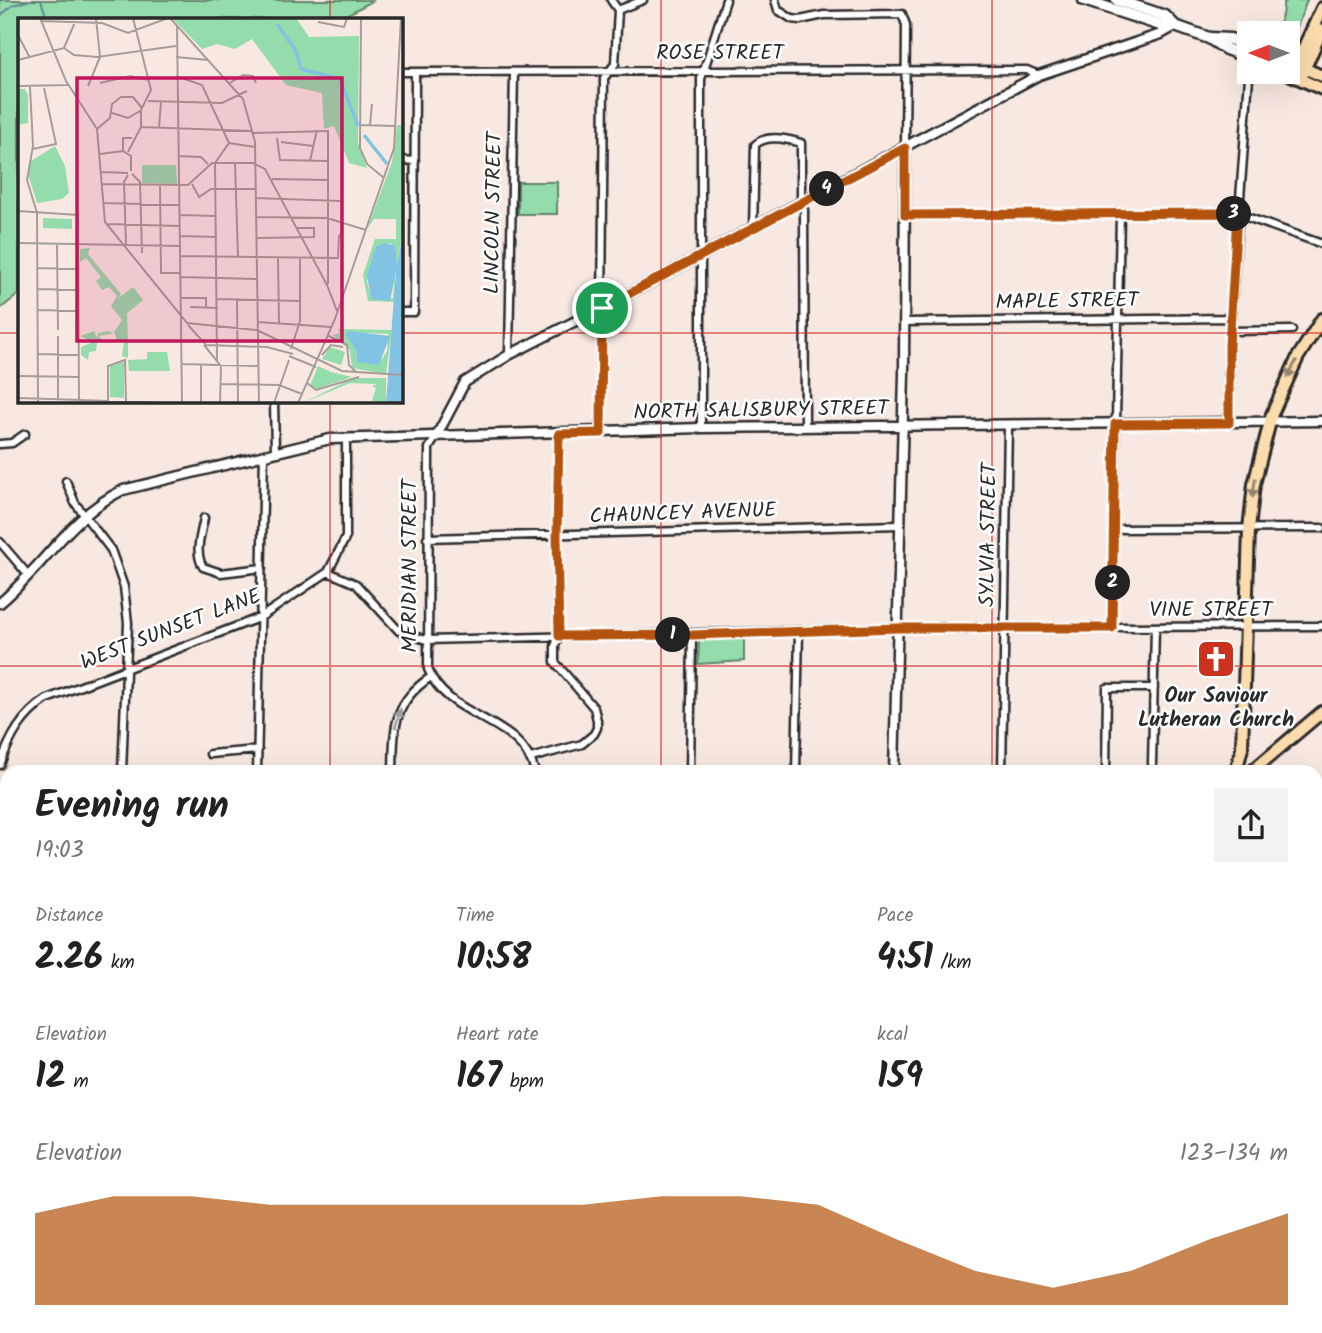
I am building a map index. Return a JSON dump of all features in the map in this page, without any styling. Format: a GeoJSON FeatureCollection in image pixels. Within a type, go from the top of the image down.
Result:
{"type":"FeatureCollection","features":[{"type":"Feature","properties":{"kind":"main road"},"geometry":{"type":"LineString","coordinates":[[1084,0],[1160,25],[1175,26],[1209,38],[1237,53]]}},
{"type":"Feature","properties":{"kind":"main road"},"geometry":{"type":"LineString","coordinates":[[1117,0],[1165,16],[1175,26]]}},
{"type":"Feature","properties":{"kind":"main road"},"geometry":{"type":"LineString","coordinates":[[1300,55],[1322,8]]}},
{"type":"Feature","properties":{"kind":"main road"},"geometry":{"type":"LineString","coordinates":[[1300,60],[1322,30]]}},
{"type":"Feature","properties":{"kind":"main road"},"geometry":{"type":"LineString","coordinates":[[1209,38],[1237,42]]}},
{"type":"Feature","properties":{"kind":"main road"},"geometry":{"type":"LineString","coordinates":[[1300,71],[1322,76]]}},
{"type":"Feature","properties":{"kind":"main road"},"geometry":{"type":"LineString","coordinates":[[1300,75],[1322,89]]}},
{"type":"Feature","properties":{"kind":"main road"},"geometry":{"type":"LineString","coordinates":[[1238,765],[1242,748],[1249,529],[1254,484],[1269,422],[1298,357],[1322,319]]}},
{"type":"Feature","properties":{"kind":"main road"},"geometry":{"type":"LineString","coordinates":[[1258,765],[1322,712]]}},
{"type":"Feature","properties":{"kind":"main road"},"geometry":{"type":"LineString","coordinates":[[1242,748],[1251,765]]}},
{"type":"Feature","properties":{"kind":"street"},"geometry":{"type":"LineString","coordinates":[[601,433],[604,78],[615,64],[618,10],[611,0]]}},
{"type":"Feature","properties":{"kind":"street"},"geometry":{"type":"LineString","coordinates":[[618,10],[643,0]]}},
{"type":"Feature","properties":{"kind":"street"},"geometry":{"type":"LineString","coordinates":[[701,428],[701,79],[726,0]]}},
{"type":"Feature","properties":{"kind":"street"},"geometry":{"type":"LineString","coordinates":[[775,0],[778,10],[792,19],[824,15],[902,14],[906,24],[903,426],[894,765]]}},
{"type":"Feature","properties":{"kind":"street"},"geometry":{"type":"LineString","coordinates":[[436,437],[465,382],[509,355],[1039,75],[1161,34],[1175,26]]}},
{"type":"Feature","properties":{"kind":"street","name":"ROSE STREET"},"geometry":{"type":"LineString","coordinates":[[402,72],[1027,70],[1039,75]]}},
{"type":"Feature","properties":{"kind":"street"},"geometry":{"type":"LineString","coordinates":[[402,312],[414,312],[415,72]]}},
{"type":"Feature","properties":{"kind":"street","name":"LINCOLN STREET"},"geometry":{"type":"LineString","coordinates":[[509,355],[514,72]]}},
{"type":"Feature","properties":{"kind":"street"},"geometry":{"type":"LineString","coordinates":[[1229,423],[1230,331],[1248,84]]}},
{"type":"Feature","properties":{"kind":"street"},"geometry":{"type":"LineString","coordinates":[[753,228],[754,151],[759,140],[777,139],[801,143],[801,203],[804,210],[804,427]]}},
{"type":"Feature","properties":{"kind":"street"},"geometry":{"type":"LineString","coordinates":[[402,160],[415,161]]}},
{"type":"Feature","properties":{"kind":"street"},"geometry":{"type":"LineString","coordinates":[[1112,628],[1120,214]]}},
{"type":"Feature","properties":{"kind":"street"},"geometry":{"type":"LineString","coordinates":[[905,215],[1237,215],[1322,244]]}},
{"type":"Feature","properties":{"kind":"street","name":"MAPLE STREET"},"geometry":{"type":"LineString","coordinates":[[904,322],[1231,318]]}},
{"type":"Feature","properties":{"kind":"street"},"geometry":{"type":"LineString","coordinates":[[1230,331],[1292,330]]}},
{"type":"Feature","properties":{"kind":"street"},"geometry":{"type":"LineString","coordinates":[[274,402],[275,451]]}},
{"type":"Feature","properties":{"kind":"street","name":"NORTH SALISBURY STREET"},"geometry":{"type":"LineString","coordinates":[[0,603],[29,576],[85,514],[123,490],[321,440],[701,428],[1322,421]]}},
{"type":"Feature","properties":{"kind":"street","name":"SYLVIA STREET"},"geometry":{"type":"LineString","coordinates":[[1002,765],[1008,425]]}},
{"type":"Feature","properties":{"kind":"street"},"geometry":{"type":"LineString","coordinates":[[0,444],[16,441],[25,434]]}},
{"type":"Feature","properties":{"kind":"street"},"geometry":{"type":"LineString","coordinates":[[531,758],[582,744],[597,728],[594,709],[555,662],[555,646],[559,636],[559,434]]}},
{"type":"Feature","properties":{"kind":"street","name":"MERIDIAN STREET"},"geometry":{"type":"LineString","coordinates":[[436,437],[429,448],[426,640],[428,668],[431,677],[445,696],[509,734],[531,758],[533,765]]}},
{"type":"Feature","properties":{"kind":"street","name":"WEST SUNSET LANE"},"geometry":{"type":"LineString","coordinates":[[0,765],[19,724],[37,705],[61,692],[261,617],[328,572],[346,537],[346,439]]}},
{"type":"Feature","properties":{"kind":"street"},"geometry":{"type":"LineString","coordinates":[[257,765],[264,454]]}},
{"type":"Feature","properties":{"kind":"street"},"geometry":{"type":"LineString","coordinates":[[66,481],[75,503],[111,550],[124,587],[128,623],[122,765]]}},
{"type":"Feature","properties":{"kind":"street"},"geometry":{"type":"LineString","coordinates":[[204,518],[198,558],[203,568],[212,572],[230,573],[262,568]]}},
{"type":"Feature","properties":{"kind":"street","name":"CHAUNCEY AVENUE"},"geometry":{"type":"LineString","coordinates":[[427,538],[899,525]]}},
{"type":"Feature","properties":{"kind":"street"},"geometry":{"type":"LineString","coordinates":[[1114,529],[1322,528]]}},
{"type":"Feature","properties":{"kind":"street"},"geometry":{"type":"LineString","coordinates":[[0,542],[29,576]]}},
{"type":"Feature","properties":{"kind":"street","name":"VINE STREET"},"geometry":{"type":"LineString","coordinates":[[328,572],[356,584],[399,631],[426,640],[898,628],[1322,626]]}},
{"type":"Feature","properties":{"kind":"street"},"geometry":{"type":"LineString","coordinates":[[1152,764],[1155,627]]}},
{"type":"Feature","properties":{"kind":"street"},"geometry":{"type":"LineString","coordinates":[[796,765],[799,630]]}},
{"type":"Feature","properties":{"kind":"street"},"geometry":{"type":"LineString","coordinates":[[690,765],[692,635]]}},
{"type":"Feature","properties":{"kind":"street"},"geometry":{"type":"LineString","coordinates":[[393,765],[398,713],[410,693],[431,677]]}},
{"type":"Feature","properties":{"kind":"street"},"geometry":{"type":"LineString","coordinates":[[1106,765],[1107,688],[1154,688]]}},
{"type":"Feature","properties":{"kind":"street"},"geometry":{"type":"LineString","coordinates":[[210,754],[258,750]]}},
{"type":"Feature","properties":{"kind":"green space"},"geometry":{"type":"Polygon","coordinates":[[[0,0],[374,0],[341,18],[18,18],[18,295],[0,309],[0,0]]]}},
{"type":"Feature","properties":{"kind":"green space"},"geometry":{"type":"Polygon","coordinates":[[[1284,0],[1307,0],[1299,21],[1280,21],[1283,3],[1286,1],[1284,0]]]}},
{"type":"Feature","properties":{"kind":"green space"},"geometry":{"type":"Polygon","coordinates":[[[518,182],[557,182],[557,214],[518,214],[518,182]]]}},
{"type":"Feature","properties":{"kind":"green space"},"geometry":{"type":"Polygon","coordinates":[[[744,638],[744,661],[698,664],[699,639],[744,638]]]}},
{"type":"Feature","properties":{"kind":"waterway"},"geometry":{"type":"LineString","coordinates":[[0,16],[13,5],[30,0]]}},
{"type":"Feature","properties":{"kind":"waterway"},"geometry":{"type":"LineString","coordinates":[[41,0],[47,18]]}},
{"type":"Feature","properties":{"kind":"place","name":"Our Saviour Lutheran Church"},"geometry":{"type":"Point","coordinates":[1216,659]}},
{"type":"Feature","properties":{"kind":"route"},"geometry":{"type":"LineString","coordinates":[[905,148],[905,215],[1237,215],[1229,346],[1229,423],[1115,424],[1112,628],[898,628],[692,635],[559,636],[559,434],[601,433],[602,308],[905,148]]}}]}
